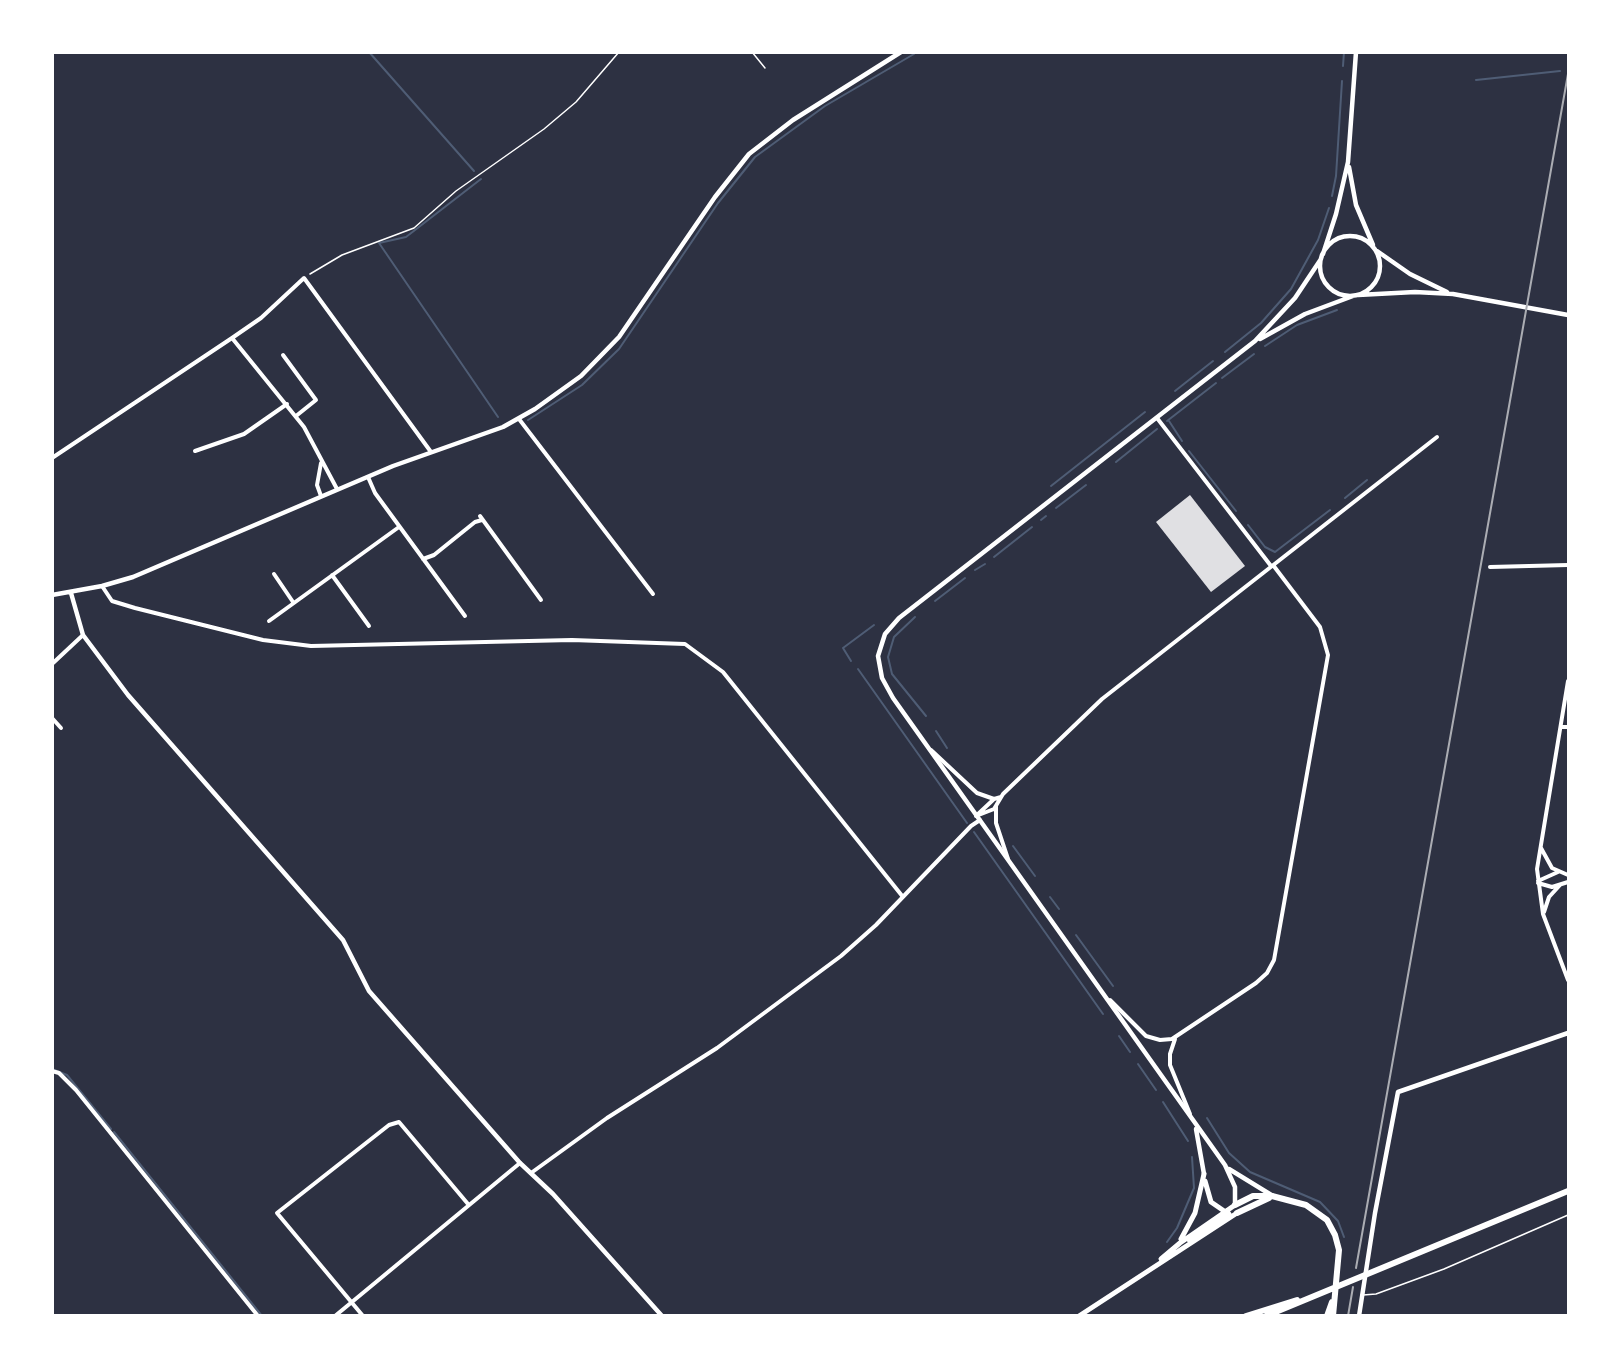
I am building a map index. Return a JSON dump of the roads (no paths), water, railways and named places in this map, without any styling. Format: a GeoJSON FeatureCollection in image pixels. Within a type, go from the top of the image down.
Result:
{"type":"FeatureCollection","features":[{"type":"Feature","properties":{"kind":"main road"},"geometry":{"type":"LineString","coordinates":[[1204,1174],[1209,1199],[1227,1213]]}},
{"type":"Feature","properties":{"kind":"main road"},"geometry":{"type":"LineString","coordinates":[[1174,1248],[1184,1236],[1195,1213],[1204,1174]]}},
{"type":"Feature","properties":{"kind":"main road"},"geometry":{"type":"LineString","coordinates":[[1266,1316],[1569,1191]]}},
{"type":"Feature","properties":{"kind":"main road"},"geometry":{"type":"LineString","coordinates":[[1184,1249],[1189,1241],[1235,1205],[1257,1195],[1277,1197],[1309,1206],[1330,1224],[1339,1250],[1333,1316]]}},
{"type":"Feature","properties":{"kind":"main road"},"geometry":{"type":"LineString","coordinates":[[1079,1316],[1237,1213],[1260,1200],[1277,1197]]}},
{"type":"Feature","properties":{"kind":"main road"},"geometry":{"type":"LineString","coordinates":[[1154,1266],[1174,1248],[1227,1213],[1237,1213]]}},
{"type":"Feature","properties":{"kind":"main road"},"geometry":{"type":"LineString","coordinates":[[1327,1316],[1335,1293]]}},
{"type":"Feature","properties":{"kind":"main road"},"geometry":{"type":"LineString","coordinates":[[1246,1316],[1309,1298]]}},
{"type":"Feature","properties":{"kind":"street"},"geometry":{"type":"LineString","coordinates":[[52,595],[102,586],[162,566],[337,489],[519,419],[574,382],[619,337],[715,196],[754,149],[793,120],[901,52]]}},
{"type":"Feature","properties":{"kind":"street"},"geometry":{"type":"LineString","coordinates":[[1356,52],[1348,162],[1336,214],[1322,256],[1322,275],[1330,288],[1340,294],[1357,295],[1403,292],[1453,294],[1569,315]]}},
{"type":"Feature","properties":{"kind":"street"},"geometry":{"type":"LineString","coordinates":[[1235,1205],[1235,1187],[1225,1165],[929,749],[883,681],[878,659],[881,642],[899,618],[1250,346],[1305,314],[1370,288],[1377,279],[1380,261],[1356,205],[1348,162]]}},
{"type":"Feature","properties":{"kind":"street"},"geometry":{"type":"LineString","coordinates":[[1250,346],[1295,298],[1334,241],[1345,237],[1362,238],[1410,274],[1453,294]]}},
{"type":"Feature","properties":{"kind":"street"},"geometry":{"type":"LineString","coordinates":[[52,458],[261,318],[304,278],[431,452]]}},
{"type":"Feature","properties":{"kind":"street"},"geometry":{"type":"LineString","coordinates":[[232,338],[296,416],[337,489]]}},
{"type":"Feature","properties":{"kind":"street"},"geometry":{"type":"LineString","coordinates":[[283,355],[316,400],[296,416]]}},
{"type":"Feature","properties":{"kind":"street"},"geometry":{"type":"LineString","coordinates":[[195,451],[244,434],[287,404]]}},
{"type":"Feature","properties":{"kind":"street"},"geometry":{"type":"LineString","coordinates":[[1106,997],[1149,1037],[1163,1040],[1177,1037],[1262,979],[1272,965],[1277,948],[1328,652],[1324,634],[1318,623],[1157,418]]}},
{"type":"Feature","properties":{"kind":"street"},"geometry":{"type":"LineString","coordinates":[[519,419],[652,594]]}},
{"type":"Feature","properties":{"kind":"street"},"geometry":{"type":"LineString","coordinates":[[978,818],[988,813],[998,800],[1094,706],[1437,437]]}},
{"type":"Feature","properties":{"kind":"street"},"geometry":{"type":"LineString","coordinates":[[321,459],[317,485],[321,496]]}},
{"type":"Feature","properties":{"kind":"street"},"geometry":{"type":"LineString","coordinates":[[368,477],[375,493],[465,616]]}},
{"type":"Feature","properties":{"kind":"street"},"geometry":{"type":"LineString","coordinates":[[423,559],[434,555],[481,518],[542,600]]}},
{"type":"Feature","properties":{"kind":"street"},"geometry":{"type":"LineString","coordinates":[[269,621],[399,527]]}},
{"type":"Feature","properties":{"kind":"street"},"geometry":{"type":"LineString","coordinates":[[1490,567],[1567,565]]}},
{"type":"Feature","properties":{"kind":"street"},"geometry":{"type":"LineString","coordinates":[[274,574],[293,602]]}},
{"type":"Feature","properties":{"kind":"street"},"geometry":{"type":"LineString","coordinates":[[332,575],[369,626]]}},
{"type":"Feature","properties":{"kind":"street"},"geometry":{"type":"LineString","coordinates":[[102,586],[112,600],[135,608],[263,640],[311,646],[572,640],[685,644],[723,672],[903,897]]}},
{"type":"Feature","properties":{"kind":"street"},"geometry":{"type":"LineString","coordinates":[[71,593],[83,635],[135,703],[343,940],[369,992],[520,1162],[662,1316]]}},
{"type":"Feature","properties":{"kind":"street"},"geometry":{"type":"LineString","coordinates":[[52,664],[83,635]]}},
{"type":"Feature","properties":{"kind":"street"},"geometry":{"type":"LineString","coordinates":[[1569,681],[1540,843],[1538,882],[1544,916],[1569,980]]}},
{"type":"Feature","properties":{"kind":"street"},"geometry":{"type":"LineString","coordinates":[[1562,721],[1569,717]]}},
{"type":"Feature","properties":{"kind":"street"},"geometry":{"type":"LineString","coordinates":[[52,718],[60,728]]}},
{"type":"Feature","properties":{"kind":"street"},"geometry":{"type":"LineString","coordinates":[[1561,727],[1569,727]]}},
{"type":"Feature","properties":{"kind":"street"},"geometry":{"type":"LineString","coordinates":[[929,749],[975,792],[998,800]]}},
{"type":"Feature","properties":{"kind":"street"},"geometry":{"type":"LineString","coordinates":[[531,1173],[607,1118],[664,1083],[766,1013],[841,956],[903,897],[978,818],[987,804],[998,800]]}},
{"type":"Feature","properties":{"kind":"street"},"geometry":{"type":"LineString","coordinates":[[998,800],[995,821],[1010,863]]}},
{"type":"Feature","properties":{"kind":"street"},"geometry":{"type":"LineString","coordinates":[[1540,843],[1547,862],[1559,872],[1569,875]]}},
{"type":"Feature","properties":{"kind":"street"},"geometry":{"type":"LineString","coordinates":[[1538,882],[1552,873],[1559,872]]}},
{"type":"Feature","properties":{"kind":"street"},"geometry":{"type":"LineString","coordinates":[[1538,882],[1548,887],[1569,882]]}},
{"type":"Feature","properties":{"kind":"street"},"geometry":{"type":"LineString","coordinates":[[1544,916],[1549,897],[1560,885]]}},
{"type":"Feature","properties":{"kind":"street"},"geometry":{"type":"LineString","coordinates":[[1359,1316],[1398,1092],[1569,1033]]}},
{"type":"Feature","properties":{"kind":"street"},"geometry":{"type":"LineString","coordinates":[[1177,1037],[1171,1048],[1170,1062],[1193,1123],[1204,1174]]}},
{"type":"Feature","properties":{"kind":"street"},"geometry":{"type":"LineString","coordinates":[[52,1071],[59,1073],[76,1090],[258,1316]]}},
{"type":"Feature","properties":{"kind":"street"},"geometry":{"type":"LineString","coordinates":[[363,1316],[277,1213],[389,1125],[399,1122],[468,1204]]}},
{"type":"Feature","properties":{"kind":"street"},"geometry":{"type":"LineString","coordinates":[[335,1316],[520,1162]]}},
{"type":"Feature","properties":{"kind":"street"},"geometry":{"type":"LineString","coordinates":[[1225,1165],[1244,1180],[1277,1197]]}},
{"type":"Feature","properties":{"kind":"lane"},"geometry":{"type":"LineString","coordinates":[[1361,1295],[1376,1294],[1444,1269],[1569,1215]]}},
{"type":"Feature","properties":{"kind":"waterway"},"geometry":{"type":"LineString","coordinates":[[369,52],[474,171]]}},
{"type":"Feature","properties":{"kind":"waterway"},"geometry":{"type":"LineString","coordinates":[[1343,66],[1344,52]]}},
{"type":"Feature","properties":{"kind":"waterway"},"geometry":{"type":"LineString","coordinates":[[528,420],[582,385],[619,349],[718,203],[755,157],[825,106],[914,54]]}},
{"type":"Feature","properties":{"kind":"waterway"},"geometry":{"type":"LineString","coordinates":[[1476,80],[1560,71]]}},
{"type":"Feature","properties":{"kind":"waterway"},"geometry":{"type":"LineString","coordinates":[[1332,196],[1336,176],[1342,81]]}},
{"type":"Feature","properties":{"kind":"waterway"},"geometry":{"type":"LineString","coordinates":[[481,179],[406,237],[379,243],[498,417]]}},
{"type":"Feature","properties":{"kind":"waterway"},"geometry":{"type":"LineString","coordinates":[[1225,352],[1261,323],[1291,289],[1318,240],[1329,208]]}},
{"type":"Feature","properties":{"kind":"waterway"},"geometry":{"type":"LineString","coordinates":[[1265,346],[1297,325],[1337,310]]}},
{"type":"Feature","properties":{"kind":"waterway"},"geometry":{"type":"LineString","coordinates":[[1222,378],[1254,354]]}},
{"type":"Feature","properties":{"kind":"waterway"},"geometry":{"type":"LineString","coordinates":[[1175,391],[1213,361]]}},
{"type":"Feature","properties":{"kind":"waterway"},"geometry":{"type":"LineString","coordinates":[[1167,421],[1216,383]]}},
{"type":"Feature","properties":{"kind":"waterway"},"geometry":{"type":"LineString","coordinates":[[1051,486],[1145,412]]}},
{"type":"Feature","properties":{"kind":"waterway"},"geometry":{"type":"LineString","coordinates":[[1169,421],[1182,441]]}},
{"type":"Feature","properties":{"kind":"waterway"},"geometry":{"type":"LineString","coordinates":[[1116,462],[1157,429]]}},
{"type":"Feature","properties":{"kind":"waterway"},"geometry":{"type":"LineString","coordinates":[[1189,451],[1236,511]]}},
{"type":"Feature","properties":{"kind":"waterway"},"geometry":{"type":"LineString","coordinates":[[1345,498],[1367,480]]}},
{"type":"Feature","properties":{"kind":"waterway"},"geometry":{"type":"LineString","coordinates":[[1056,508],[1086,485]]}},
{"type":"Feature","properties":{"kind":"waterway"},"geometry":{"type":"LineString","coordinates":[[1248,525],[1265,547],[1275,552],[1330,510]]}},
{"type":"Feature","properties":{"kind":"waterway"},"geometry":{"type":"LineString","coordinates":[[1041,520],[1046,516]]}},
{"type":"Feature","properties":{"kind":"waterway"},"geometry":{"type":"LineString","coordinates":[[994,557],[1032,527]]}},
{"type":"Feature","properties":{"kind":"waterway"},"geometry":{"type":"LineString","coordinates":[[975,570],[985,564]]}},
{"type":"Feature","properties":{"kind":"waterway"},"geometry":{"type":"LineString","coordinates":[[935,601],[965,578]]}},
{"type":"Feature","properties":{"kind":"waterway"},"geometry":{"type":"LineString","coordinates":[[915,617],[894,637],[888,657],[892,674],[926,716]]}},
{"type":"Feature","properties":{"kind":"waterway"},"geometry":{"type":"LineString","coordinates":[[851,661],[843,648],[874,625]]}},
{"type":"Feature","properties":{"kind":"waterway"},"geometry":{"type":"LineString","coordinates":[[858,669],[967,823]]}},
{"type":"Feature","properties":{"kind":"waterway"},"geometry":{"type":"LineString","coordinates":[[936,731],[947,748]]}},
{"type":"Feature","properties":{"kind":"waterway"},"geometry":{"type":"LineString","coordinates":[[974,832],[1103,1014]]}},
{"type":"Feature","properties":{"kind":"waterway"},"geometry":{"type":"LineString","coordinates":[[1013,846],[1035,876]]}},
{"type":"Feature","properties":{"kind":"waterway"},"geometry":{"type":"LineString","coordinates":[[1050,897],[1059,909]]}},
{"type":"Feature","properties":{"kind":"waterway"},"geometry":{"type":"LineString","coordinates":[[1076,935],[1113,986]]}},
{"type":"Feature","properties":{"kind":"waterway"},"geometry":{"type":"LineString","coordinates":[[1119,1036],[1130,1052]]}},
{"type":"Feature","properties":{"kind":"waterway"},"geometry":{"type":"LineString","coordinates":[[1138,1064],[1156,1090]]}},
{"type":"Feature","properties":{"kind":"waterway"},"geometry":{"type":"LineString","coordinates":[[52,1069],[67,1075],[111,1129]]}},
{"type":"Feature","properties":{"kind":"waterway"},"geometry":{"type":"LineString","coordinates":[[1163,1102],[1188,1141]]}},
{"type":"Feature","properties":{"kind":"waterway"},"geometry":{"type":"LineString","coordinates":[[1207,1118],[1229,1153],[1250,1172],[1320,1202],[1338,1221],[1344,1237]]}},
{"type":"Feature","properties":{"kind":"waterway"},"geometry":{"type":"LineString","coordinates":[[114,1132],[262,1316]]}},
{"type":"Feature","properties":{"kind":"waterway"},"geometry":{"type":"LineString","coordinates":[[1167,1242],[1177,1228],[1194,1188],[1192,1157]]}},
{"type":"Feature","properties":{"kind":"railway"},"geometry":{"type":"LineString","coordinates":[[1356,1268],[1568,74]]}},
{"type":"Feature","properties":{"kind":"railway"},"geometry":{"type":"LineString","coordinates":[[1348,1316],[1353,1287]]}}]}
